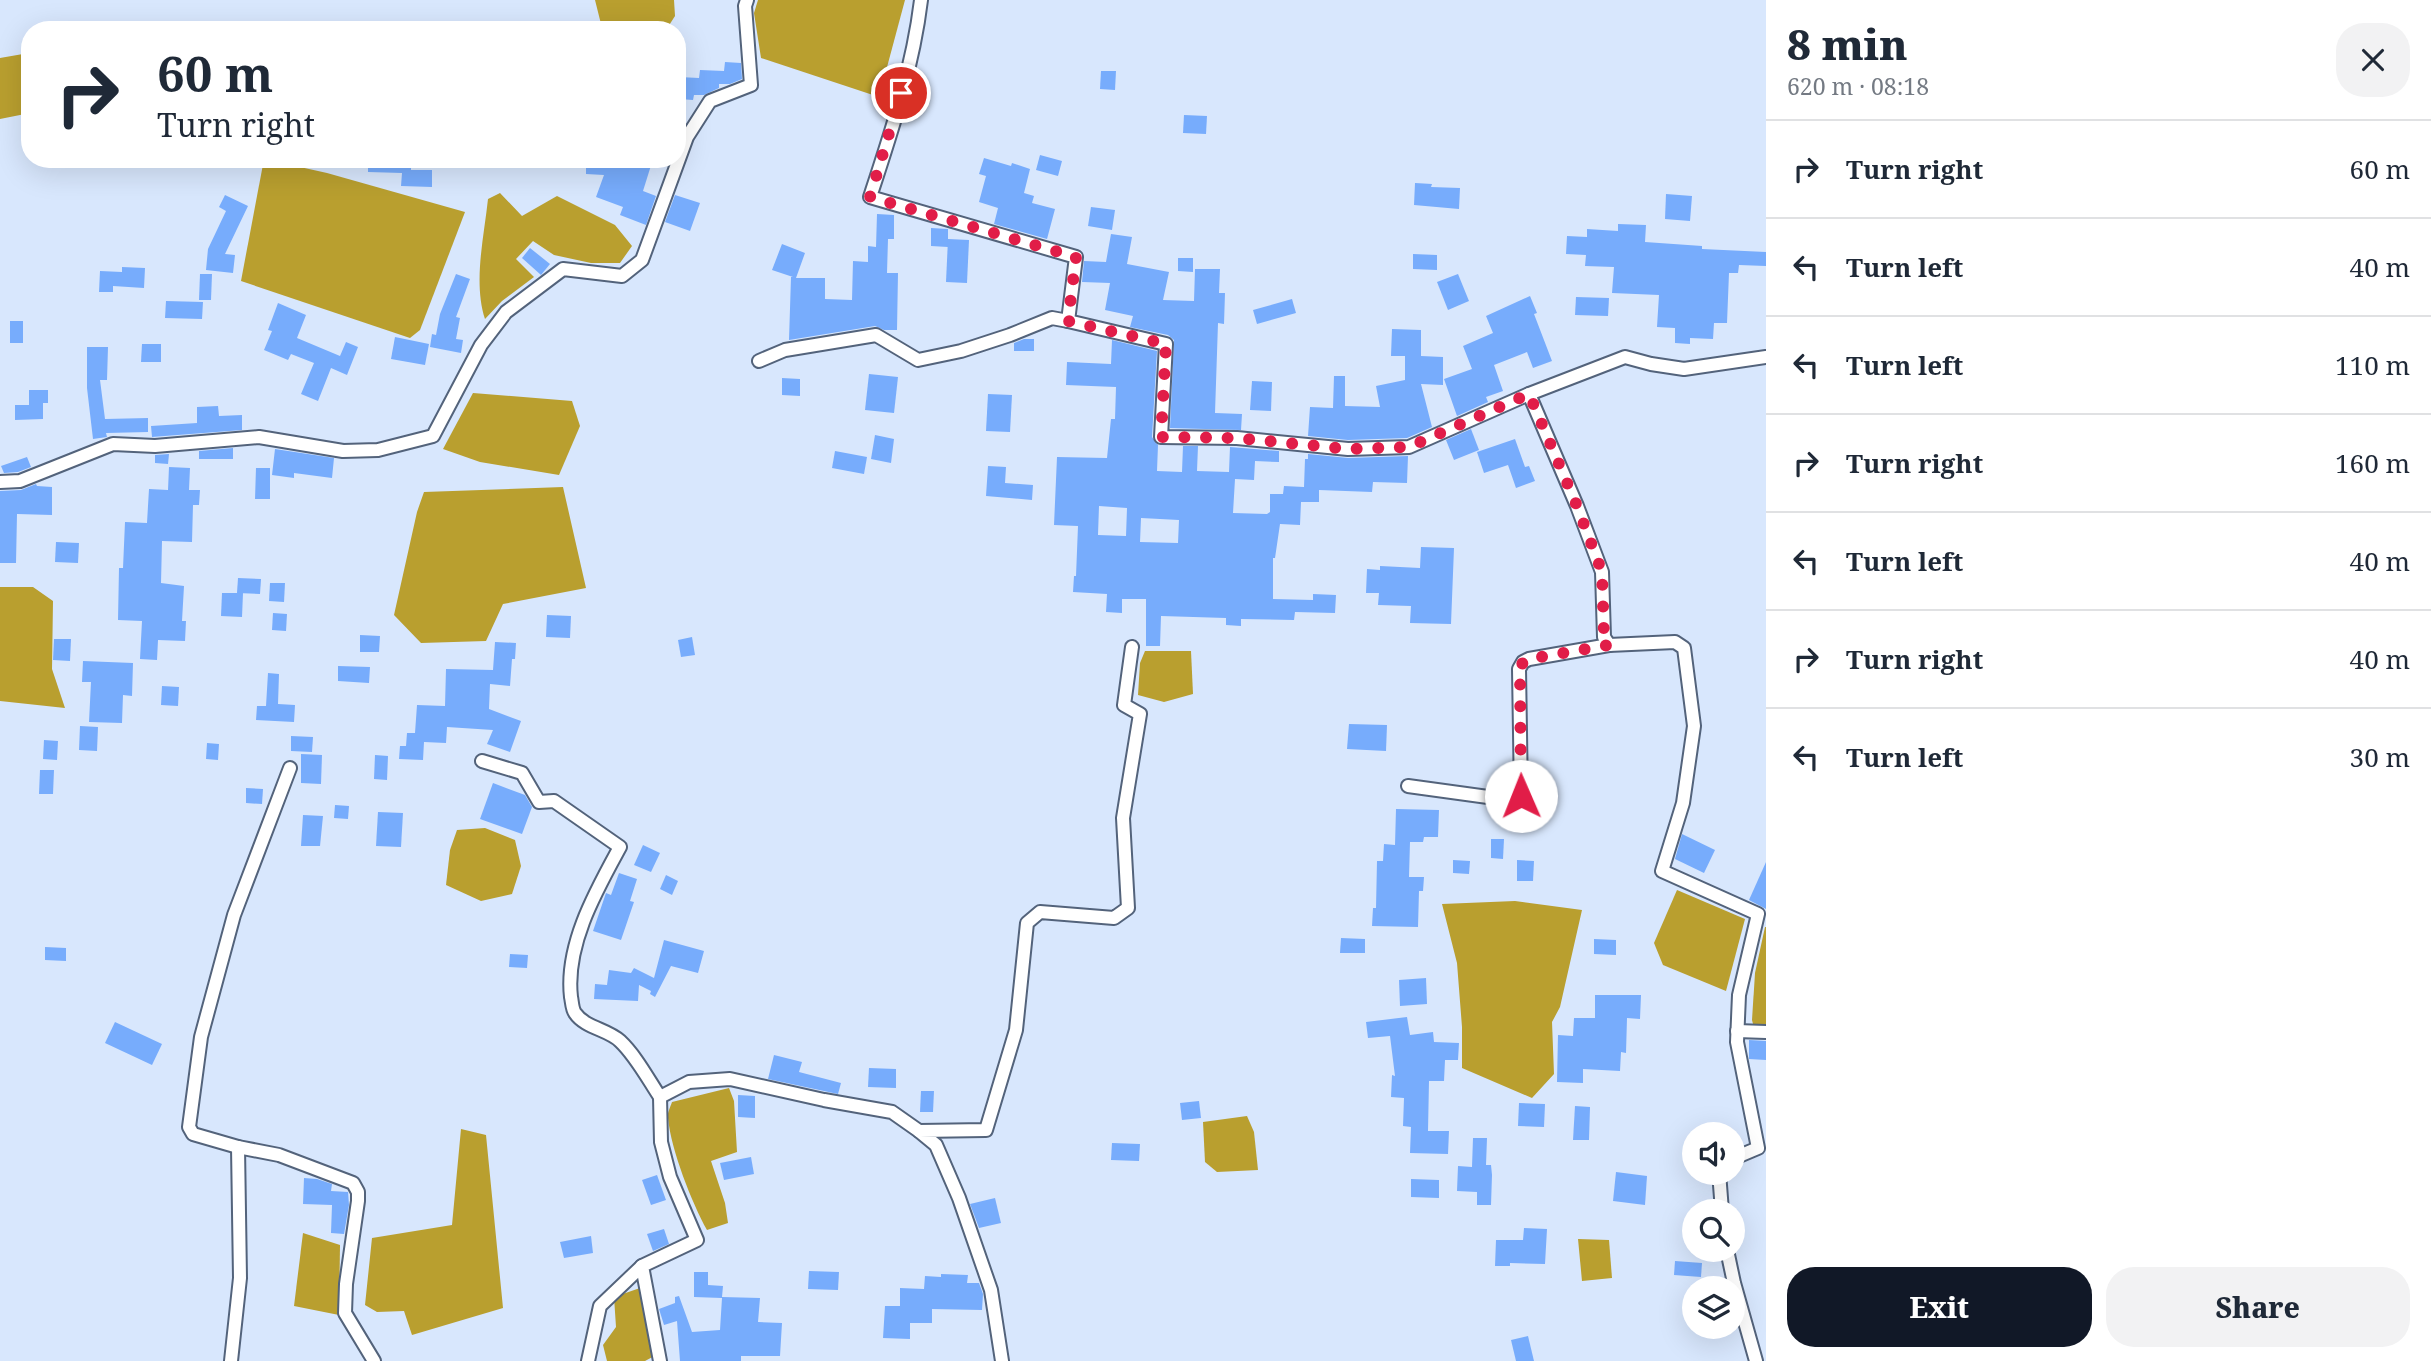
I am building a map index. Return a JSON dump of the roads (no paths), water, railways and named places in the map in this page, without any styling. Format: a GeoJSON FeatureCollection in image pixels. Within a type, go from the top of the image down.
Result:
{"type":"FeatureCollection","features":[{"type":"Feature","properties":{"kind":"street"},"geometry":{"type":"LineString","coordinates":[[686,140],[710,101],[751,85],[745,6],[747,0]]}},
{"type":"Feature","properties":{"kind":"street"},"geometry":{"type":"LineString","coordinates":[[921,0],[919,22],[895,117],[870,197],[1076,257],[1068,321]]}},
{"type":"Feature","properties":{"kind":"street"},"geometry":{"type":"LineString","coordinates":[[0,482],[20,481],[113,444],[155,446],[259,438],[343,451],[377,450],[433,436],[481,345],[506,312],[563,270],[622,276],[642,260],[676,168]]}},
{"type":"Feature","properties":{"kind":"street"},"geometry":{"type":"LineString","coordinates":[[759,361],[785,350],[876,335],[918,360],[961,351],[1052,318],[1166,344],[1161,437],[1237,438],[1348,449],[1409,447],[1529,394],[1625,357],[1684,369],[1766,357]]}},
{"type":"Feature","properties":{"kind":"street"},"geometry":{"type":"LineString","coordinates":[[1529,394],[1602,572],[1604,637],[1609,645]]}},
{"type":"Feature","properties":{"kind":"street"},"geometry":{"type":"LineString","coordinates":[[1408,786],[1517,801],[1521,796],[1520,669],[1523,662],[1609,645],[1675,642],[1684,648],[1693,726],[1683,803],[1662,871],[1758,914],[1739,995],[1737,1031],[1758,1148],[1745,1154]]}},
{"type":"Feature","properties":{"kind":"street"},"geometry":{"type":"LineString","coordinates":[[919,1131],[986,1130],[1016,1030],[1027,923],[1040,912],[1114,918],[1128,908],[1124,818],[1140,714],[1124,705],[1132,647]]}},
{"type":"Feature","properties":{"kind":"street"},"geometry":{"type":"LineString","coordinates":[[482,761],[522,774],[539,802],[554,801],[620,847],[599,885],[578,939],[569,979],[572,1002],[575,1013],[591,1026],[619,1040],[660,1097],[661,1142],[664,1154],[670,1177],[697,1240],[642,1266],[600,1306],[588,1361]]}},
{"type":"Feature","properties":{"kind":"street"},"geometry":{"type":"LineString","coordinates":[[290,768],[234,915],[201,1037],[189,1127],[193,1134],[279,1155],[349,1181],[356,1187],[358,1201],[346,1284],[345,1313],[374,1361]]}},
{"type":"Feature","properties":{"kind":"street"},"geometry":{"type":"LineString","coordinates":[[1737,1031],[1766,1032]]}},
{"type":"Feature","properties":{"kind":"street"},"geometry":{"type":"LineString","coordinates":[[660,1097],[690,1082],[730,1079],[892,1112],[919,1131],[936,1145],[958,1198],[991,1290],[1002,1361]]}},
{"type":"Feature","properties":{"kind":"street"},"geometry":{"type":"LineString","coordinates":[[231,1361],[240,1278],[238,1147]]}},
{"type":"Feature","properties":{"kind":"street"},"geometry":{"type":"LineString","coordinates":[[1730,1262],[1756,1361]]}},
{"type":"Feature","properties":{"kind":"street"},"geometry":{"type":"LineString","coordinates":[[642,1266],[660,1361]]}},
{"type":"Feature","properties":{"kind":"street"},"geometry":{"type":"LineString","coordinates":[[1752,1346],[1766,1348]]}}]}
